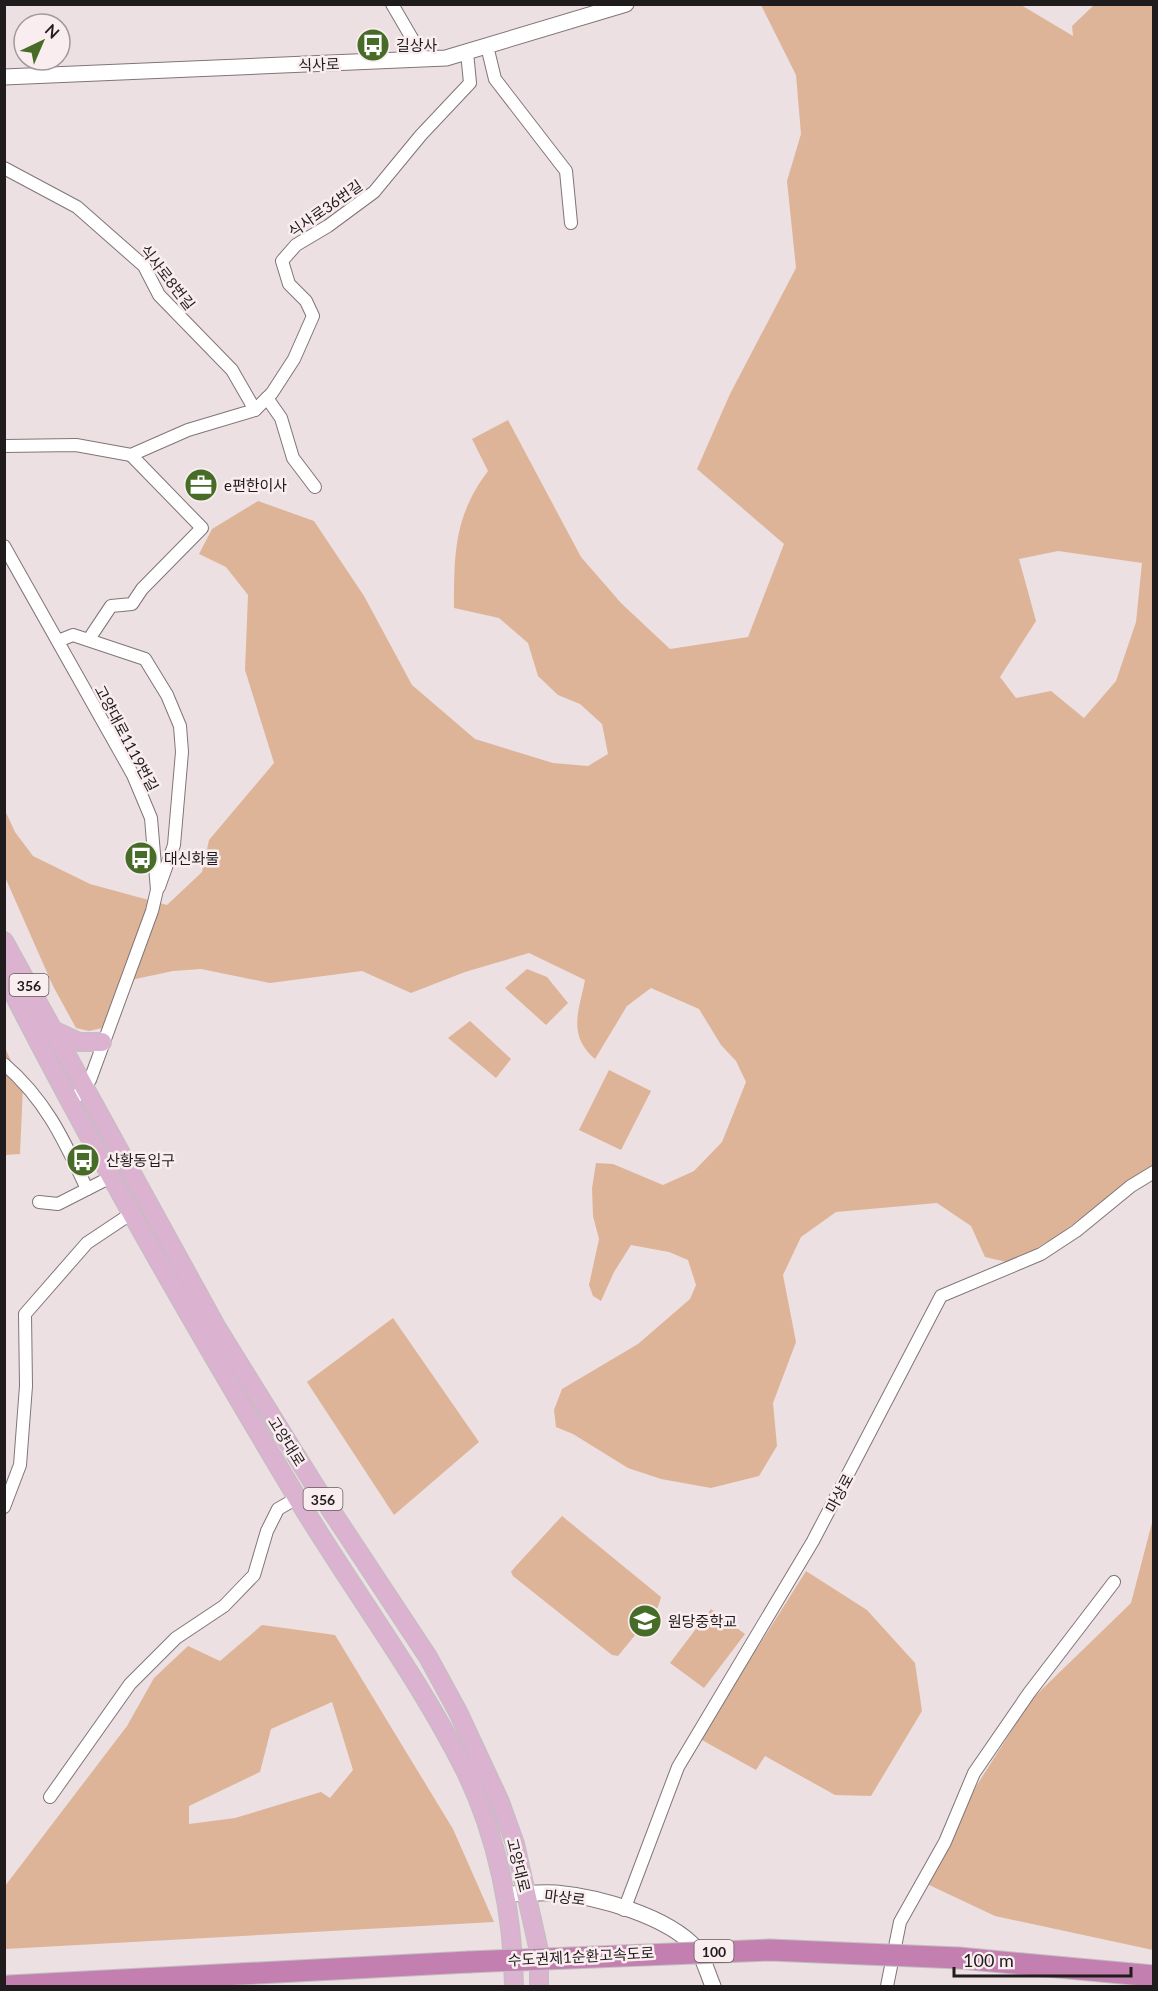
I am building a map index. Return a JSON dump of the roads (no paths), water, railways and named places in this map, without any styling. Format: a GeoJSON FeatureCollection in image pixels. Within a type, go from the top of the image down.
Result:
{"type":"FeatureCollection","features":[{"type":"Feature","properties":{"kind":"highway","name":"수도권제1순환고속도로"},"geometry":{"type":"LineString","coordinates":[[9,1986],[469,1962],[770,1950],[959,1959],[1154,1976]]}},
{"type":"Feature","properties":{"kind":"main road","name":"고양대로"},"geometry":{"type":"LineString","coordinates":[[4,941],[217,1328],[315,1486],[433,1666],[473,1743],[500,1802],[515,1844],[539,1951],[539,1986]]}},
{"type":"Feature","properties":{"kind":"main road","name":"고양대로"},"geometry":{"type":"LineString","coordinates":[[4,975],[111,1177],[297,1498],[407,1667],[466,1772],[484,1819],[505,1894],[513,1957],[514,1986]]}},
{"type":"Feature","properties":{"kind":"main road"},"geometry":{"type":"LineString","coordinates":[[52,1030],[79,1042],[102,1042]]}},
{"type":"Feature","properties":{"kind":"street"},"geometry":{"type":"LineString","coordinates":[[392,4],[424,59]]}},
{"type":"Feature","properties":{"kind":"street","name":"식사로"},"geometry":{"type":"LineString","coordinates":[[4,77],[446,58],[626,4]]}},
{"type":"Feature","properties":{"kind":"street"},"geometry":{"type":"LineString","coordinates":[[487,46],[495,79],[566,171],[571,223]]}},
{"type":"Feature","properties":{"kind":"street","name":"식사로36번길"},"geometry":{"type":"LineString","coordinates":[[131,454],[188,430],[255,410],[267,398],[294,359],[313,316],[306,301],[289,284],[282,261],[296,245],[374,192],[421,135],[470,83],[467,52]]}},
{"type":"Feature","properties":{"kind":"street","name":"식사로8번길"},"geometry":{"type":"LineString","coordinates":[[4,168],[77,207],[144,266],[159,295],[231,370],[255,410]]}},
{"type":"Feature","properties":{"kind":"street"},"geometry":{"type":"LineString","coordinates":[[267,398],[281,418],[293,458],[315,487]]}},
{"type":"Feature","properties":{"kind":"street"},"geometry":{"type":"LineString","coordinates":[[4,446],[76,445],[131,454],[202,528],[142,589],[132,604],[111,606],[89,639]]}},
{"type":"Feature","properties":{"kind":"street","name":"고양대로1119번길"},"geometry":{"type":"LineString","coordinates":[[4,546],[133,775],[151,818],[157,890]]}},
{"type":"Feature","properties":{"kind":"street","name":"고양대로1119번길"},"geometry":{"type":"LineString","coordinates":[[58,641],[73,635],[145,659],[167,694],[180,726],[182,752],[174,845],[95,1067],[71,1103]]}},
{"type":"Feature","properties":{"kind":"street"},"geometry":{"type":"LineString","coordinates":[[4,1064],[28,1084],[50,1114],[87,1189]]}},
{"type":"Feature","properties":{"kind":"street","name":"마상로"},"geometry":{"type":"LineString","coordinates":[[624,1910],[678,1767],[813,1541],[940,1296],[1041,1254],[1076,1231],[1131,1186],[1154,1172]]}},
{"type":"Feature","properties":{"kind":"street"},"geometry":{"type":"LineString","coordinates":[[39,1202],[58,1204],[111,1177]]}},
{"type":"Feature","properties":{"kind":"street"},"geometry":{"type":"LineString","coordinates":[[4,1507],[20,1465],[26,1386],[25,1314],[87,1243],[132,1213]]}},
{"type":"Feature","properties":{"kind":"street"},"geometry":{"type":"LineString","coordinates":[[50,1797],[130,1684],[176,1638],[224,1606],[254,1575],[267,1531],[278,1509],[297,1498]]}},
{"type":"Feature","properties":{"kind":"street"},"geometry":{"type":"LineString","coordinates":[[887,1986],[900,1922],[945,1842],[974,1773],[1029,1693],[1114,1582]]}},
{"type":"Feature","properties":{"kind":"street","name":"마상로"},"geometry":{"type":"LineString","coordinates":[[505,1894],[555,1893],[585,1897],[651,1918],[678,1931],[698,1950],[713,1986]]}},
{"type":"Feature","properties":{"kind":"place","name":"길상사"},"geometry":{"type":"Point","coordinates":[373,45]}},
{"type":"Feature","properties":{"kind":"place","name":"e편한이사"},"geometry":{"type":"Point","coordinates":[201,485]}},
{"type":"Feature","properties":{"kind":"place","name":"대신화물"},"geometry":{"type":"Point","coordinates":[141,858]}},
{"type":"Feature","properties":{"kind":"place","name":"산황동입구"},"geometry":{"type":"Point","coordinates":[83,1160]}},
{"type":"Feature","properties":{"kind":"place","name":"원당중학교"},"geometry":{"type":"Point","coordinates":[645,1621]}}]}
